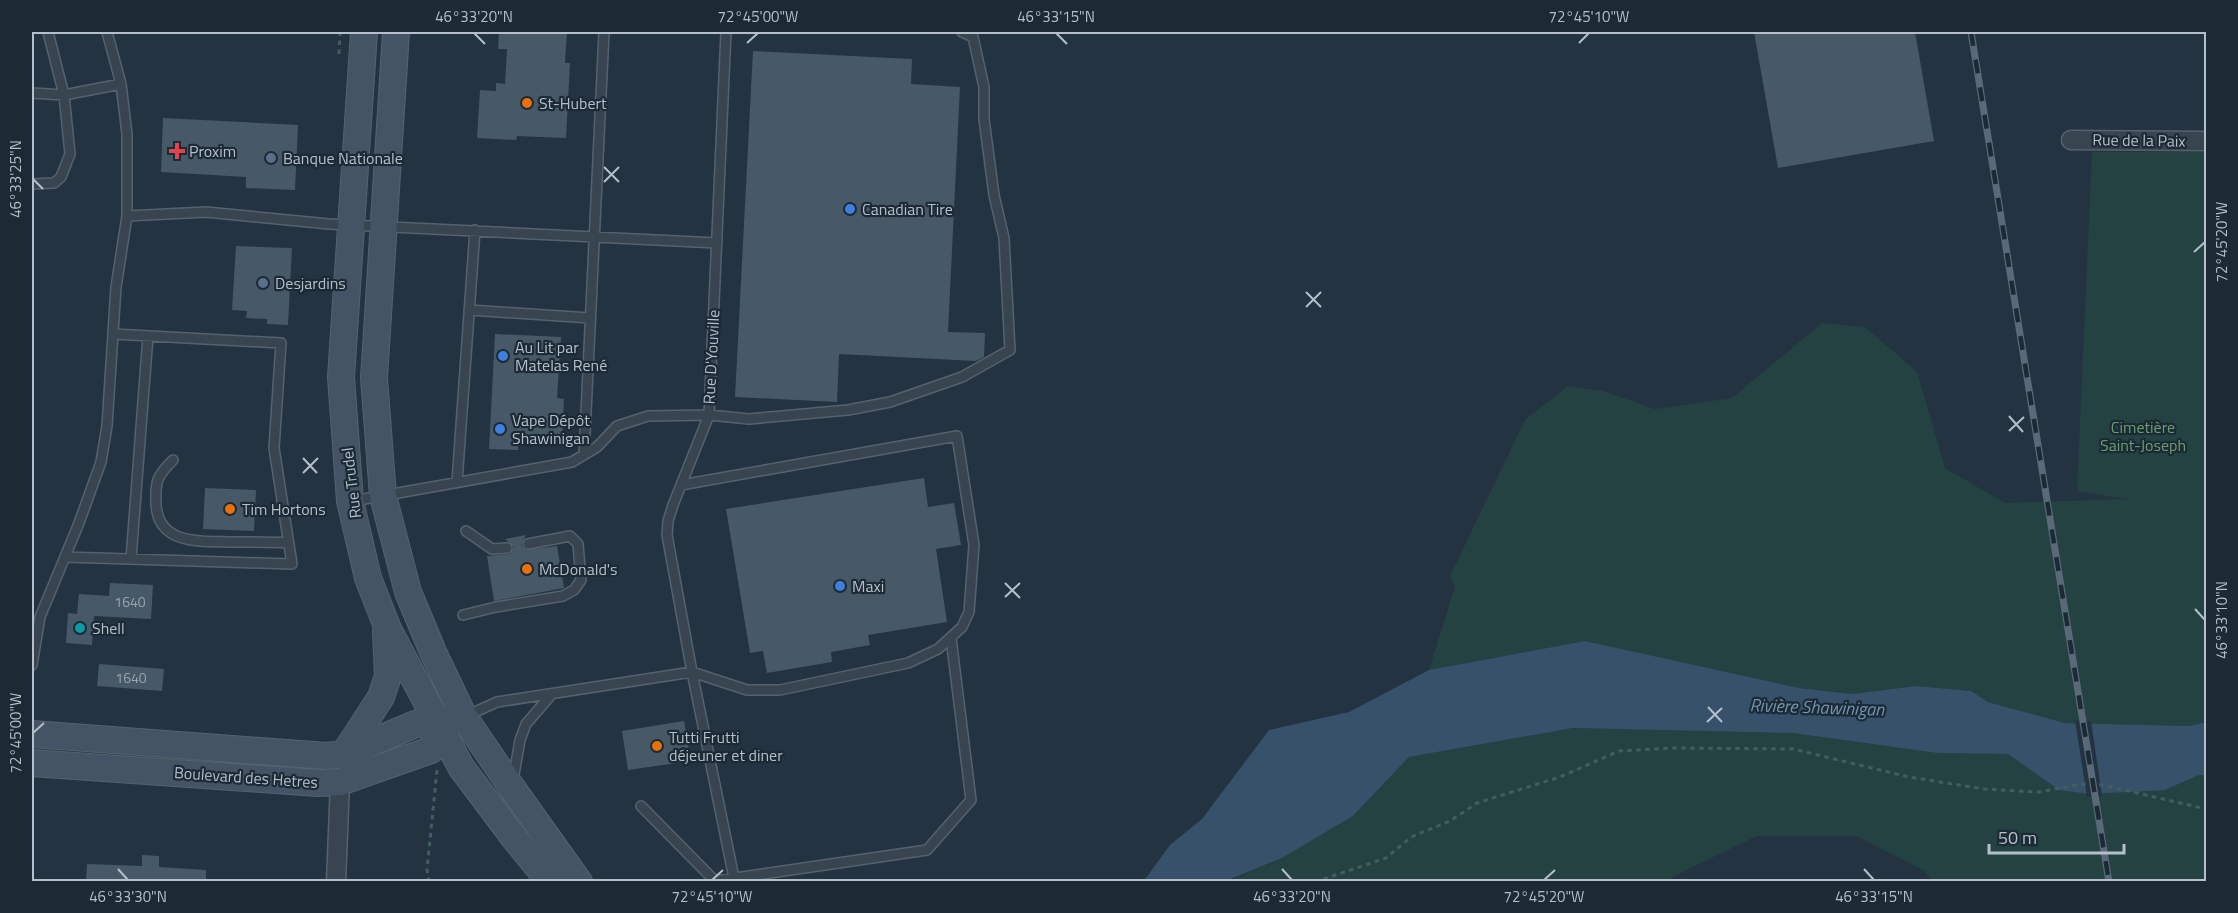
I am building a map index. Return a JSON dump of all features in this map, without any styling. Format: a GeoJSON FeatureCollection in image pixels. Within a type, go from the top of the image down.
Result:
{"type":"FeatureCollection","features":[{"type":"Feature","properties":{"kind":"main road","name":"Rue Trudel"},"geometry":{"type":"LineString","coordinates":[[364,32],[341,377],[350,501],[368,578],[386,624],[440,728],[461,767],[550,882]]}},
{"type":"Feature","properties":{"kind":"main road","name":"Rue Trudel"},"geometry":{"type":"LineString","coordinates":[[396,32],[374,378],[383,496],[408,592],[464,717],[579,882]]}},
{"type":"Feature","properties":{"kind":"main road"},"geometry":{"type":"LineString","coordinates":[[344,754],[381,697],[388,676],[386,624]]}},
{"type":"Feature","properties":{"kind":"main road","name":"Boulevard des Hetres"},"geometry":{"type":"LineString","coordinates":[[32,734],[327,756],[344,754],[418,723],[440,728],[464,717]]}},
{"type":"Feature","properties":{"kind":"main road","name":"Boulevard des Hetres"},"geometry":{"type":"LineString","coordinates":[[32,762],[318,783],[340,782],[431,750],[440,728]]}},
{"type":"Feature","properties":{"kind":"street","name":"Rue de la Paix"},"geometry":{"type":"LineString","coordinates":[[2071,140],[2206,141]]}},
{"type":"Feature","properties":{"kind":"street"},"geometry":{"type":"LineString","coordinates":[[336,882],[340,782]]}},
{"type":"Feature","properties":{"kind":"lane"},"geometry":{"type":"LineString","coordinates":[[32,184],[54,183],[62,177],[70,154],[64,95],[48,32]]}},
{"type":"Feature","properties":{"kind":"lane"},"geometry":{"type":"LineString","coordinates":[[32,665],[40,617],[100,462],[107,426],[116,286],[127,216],[127,134],[121,84],[107,32]]}},
{"type":"Feature","properties":{"kind":"lane"},"geometry":{"type":"LineString","coordinates":[[584,455],[604,32]]}},
{"type":"Feature","properties":{"kind":"lane","name":"Rue D'Youville"},"geometry":{"type":"LineString","coordinates":[[726,32],[709,415],[668,521],[667,535],[734,878]]}},
{"type":"Feature","properties":{"kind":"lane"},"geometry":{"type":"LineString","coordinates":[[350,501],[572,462],[597,447],[617,426],[648,416],[709,415],[749,419],[848,411],[890,402],[962,377],[1010,350],[1004,238],[994,195],[984,119],[984,87],[973,37],[962,32]]}},
{"type":"Feature","properties":{"kind":"lane"},"geometry":{"type":"LineString","coordinates":[[32,93],[64,95],[121,84]]}},
{"type":"Feature","properties":{"kind":"lane"},"geometry":{"type":"LineString","coordinates":[[127,216],[206,212],[350,225],[717,243]]}},
{"type":"Feature","properties":{"kind":"lane"},"geometry":{"type":"LineString","coordinates":[[457,482],[475,230]]}},
{"type":"Feature","properties":{"kind":"lane"},"geometry":{"type":"LineString","coordinates":[[469,310],[590,318]]}},
{"type":"Feature","properties":{"kind":"lane"},"geometry":{"type":"LineString","coordinates":[[65,556],[292,564],[274,448],[281,343],[113,334]]}},
{"type":"Feature","properties":{"kind":"lane"},"geometry":{"type":"LineString","coordinates":[[131,559],[148,336]]}},
{"type":"Feature","properties":{"kind":"lane"},"geometry":{"type":"LineString","coordinates":[[681,485],[957,436],[974,545],[969,612],[962,627],[938,649],[908,663],[780,690],[747,690],[692,672]]}},
{"type":"Feature","properties":{"kind":"lane"},"geometry":{"type":"LineString","coordinates":[[173,459],[160,473],[155,484],[156,516],[166,530],[189,541],[288,543]]}},
{"type":"Feature","properties":{"kind":"lane"},"geometry":{"type":"LineString","coordinates":[[466,531],[492,549],[507,548]]}},
{"type":"Feature","properties":{"kind":"lane"},"geometry":{"type":"LineString","coordinates":[[463,615],[563,596],[574,590],[581,580],[578,544],[570,536],[528,544]]}},
{"type":"Feature","properties":{"kind":"lane"},"geometry":{"type":"LineString","coordinates":[[641,806],[715,881],[927,850],[971,800],[951,638]]}},
{"type":"Feature","properties":{"kind":"lane","name":"Boulevard des Hetres"},"geometry":{"type":"LineString","coordinates":[[464,717],[497,702],[692,672]]}},
{"type":"Feature","properties":{"kind":"lane"},"geometry":{"type":"LineString","coordinates":[[512,788],[520,740],[526,724],[551,694]]}},
{"type":"Feature","properties":{"kind":"path"},"geometry":{"type":"LineString","coordinates":[[1315,882],[1386,858],[1411,837],[1450,821],[1477,803],[1560,777],[1619,751],[1674,748],[1793,749],[1909,777],[1984,789],[2039,792],[2082,784],[2103,785],[2206,809]]}},
{"type":"Feature","properties":{"kind":"path"},"geometry":{"type":"LineString","coordinates":[[429,882],[427,870],[438,772],[437,762]]}},
{"type":"Feature","properties":{"kind":"green space","name":"Cimetière Saint-Joseph"},"geometry":{"type":"Polygon","coordinates":[[[2092,152],[2206,152],[2206,722],[2189,726],[2065,723],[1988,702],[1971,691],[1916,686],[1852,694],[1799,688],[1585,641],[1429,670],[1455,586],[1450,576],[1525,420],[1568,386],[1603,391],[1655,409],[1732,398],[1822,323],[1865,327],[1917,372],[1945,468],[2005,503],[2128,499],[2077,491],[2092,152]]]}},
{"type":"Feature","properties":{"kind":"green space"},"geometry":{"type":"Polygon","coordinates":[[[1573,728],[1793,733],[1937,753],[2008,754],[2059,790],[2165,790],[2199,775],[2206,775],[2206,881],[1932,881],[1925,871],[1856,836],[1757,836],[1674,876],[1669,881],[1226,882],[1282,858],[1353,816],[1409,757],[1573,728]]]}},
{"type":"Feature","properties":{"kind":"water","name":"Rivière Shawinigan"},"geometry":{"type":"Polygon","coordinates":[[[1585,641],[1799,688],[1852,694],[1916,686],[1971,691],[1988,702],[2065,723],[2189,726],[2206,722],[2206,775],[2199,775],[2165,790],[2090,794],[2059,790],[2008,754],[1937,753],[1793,733],[1573,728],[1409,757],[1353,816],[1282,858],[1226,881],[1143,882],[1170,845],[1202,819],[1269,730],[1349,712],[1429,670],[1585,641]]]}},
{"type":"Feature","properties":{"kind":"pier"},"geometry":{"type":"Polygon","coordinates":[[[2075,720],[2091,721],[2102,796],[2087,797],[2075,720]]]}},
{"type":"Feature","properties":{"kind":"building"},"geometry":{"type":"Polygon","coordinates":[[[499,32],[567,32],[565,63],[570,63],[566,138],[517,136],[516,140],[477,138],[480,90],[496,91],[496,83],[505,84],[507,49],[498,49],[499,32]]]}},
{"type":"Feature","properties":{"kind":"building"},"geometry":{"type":"Polygon","coordinates":[[[1754,32],[1915,32],[1934,141],[1778,168],[1754,32]]]}},
{"type":"Feature","properties":{"kind":"building","name":"Canadian Tire"},"geometry":{"type":"Polygon","coordinates":[[[753,51],[912,59],[911,84],[960,87],[948,332],[985,333],[984,357],[976,361],[839,354],[837,402],[735,397],[753,51]]]}},
{"type":"Feature","properties":{"kind":"building"},"geometry":{"type":"Polygon","coordinates":[[[163,118],[298,125],[295,190],[246,188],[246,177],[161,172],[163,118]]]}},
{"type":"Feature","properties":{"kind":"building"},"geometry":{"type":"Polygon","coordinates":[[[236,246],[292,248],[288,325],[267,324],[267,319],[246,318],[247,311],[232,310],[236,246]]]}},
{"type":"Feature","properties":{"kind":"building"},"geometry":{"type":"Polygon","coordinates":[[[495,334],[561,337],[557,398],[564,399],[562,444],[518,442],[518,450],[489,449],[495,334]]]}},
{"type":"Feature","properties":{"kind":"building","name":"Maxi"},"geometry":{"type":"Polygon","coordinates":[[[924,478],[928,507],[954,503],[961,545],[936,549],[947,622],[868,635],[870,645],[831,652],[832,662],[767,673],[763,651],[750,653],[726,509],[924,478]]]}},
{"type":"Feature","properties":{"kind":"building"},"geometry":{"type":"Polygon","coordinates":[[[205,488],[256,490],[254,531],[203,529],[205,488]]]}},
{"type":"Feature","properties":{"kind":"building"},"geometry":{"type":"Polygon","coordinates":[[[526,535],[521,545],[526,550],[557,546],[564,588],[494,601],[487,556],[510,554],[514,547],[505,539],[526,535]]]}},
{"type":"Feature","properties":{"kind":"building"},"geometry":{"type":"Polygon","coordinates":[[[110,583],[153,585],[151,619],[94,616],[92,645],[66,643],[68,613],[77,614],[79,594],[109,596],[110,583]]]}},
{"type":"Feature","properties":{"kind":"building","name":"Shell"},"geometry":{"type":"Polygon","coordinates":[[[99,664],[164,669],[162,691],[97,686],[99,664]]]}},
{"type":"Feature","properties":{"kind":"building"},"geometry":{"type":"Polygon","coordinates":[[[684,721],[690,755],[684,762],[628,770],[622,731],[684,721]]]}},
{"type":"Feature","properties":{"kind":"building"},"geometry":{"type":"Polygon","coordinates":[[[142,855],[159,856],[159,867],[206,870],[206,882],[86,882],[87,864],[142,866],[142,855]]]}},
{"type":"Feature","properties":{"kind":"railway"},"geometry":{"type":"LineString","coordinates":[[1971,32],[2109,882]]}},
{"type":"Feature","properties":{"kind":"place","name":"St-Hubert"},"geometry":{"type":"Point","coordinates":[527,103]}},
{"type":"Feature","properties":{"kind":"place","name":"Proxim"},"geometry":{"type":"Point","coordinates":[177,151]}},
{"type":"Feature","properties":{"kind":"place","name":"Banque Nationale"},"geometry":{"type":"Point","coordinates":[271,158]}},
{"type":"Feature","properties":{"kind":"place","name":"Canadian Tire"},"geometry":{"type":"Point","coordinates":[850,209]}},
{"type":"Feature","properties":{"kind":"place","name":"Desjardins"},"geometry":{"type":"Point","coordinates":[263,283]}},
{"type":"Feature","properties":{"kind":"place","name":"Au Lit par Matelas René"},"geometry":{"type":"Point","coordinates":[503,356]}},
{"type":"Feature","properties":{"kind":"place","name":"Vape Dépôt Shawinigan"},"geometry":{"type":"Point","coordinates":[500,429]}},
{"type":"Feature","properties":{"kind":"place","name":"Tim Hortons"},"geometry":{"type":"Point","coordinates":[230,509]}},
{"type":"Feature","properties":{"kind":"place","name":"McDonald's"},"geometry":{"type":"Point","coordinates":[527,569]}},
{"type":"Feature","properties":{"kind":"place","name":"Maxi"},"geometry":{"type":"Point","coordinates":[840,586]}},
{"type":"Feature","properties":{"kind":"place","name":"Shell"},"geometry":{"type":"Point","coordinates":[80,628]}},
{"type":"Feature","properties":{"kind":"place","name":"Tutti Frutti déjeuner et diner"},"geometry":{"type":"Point","coordinates":[657,746]}}]}
